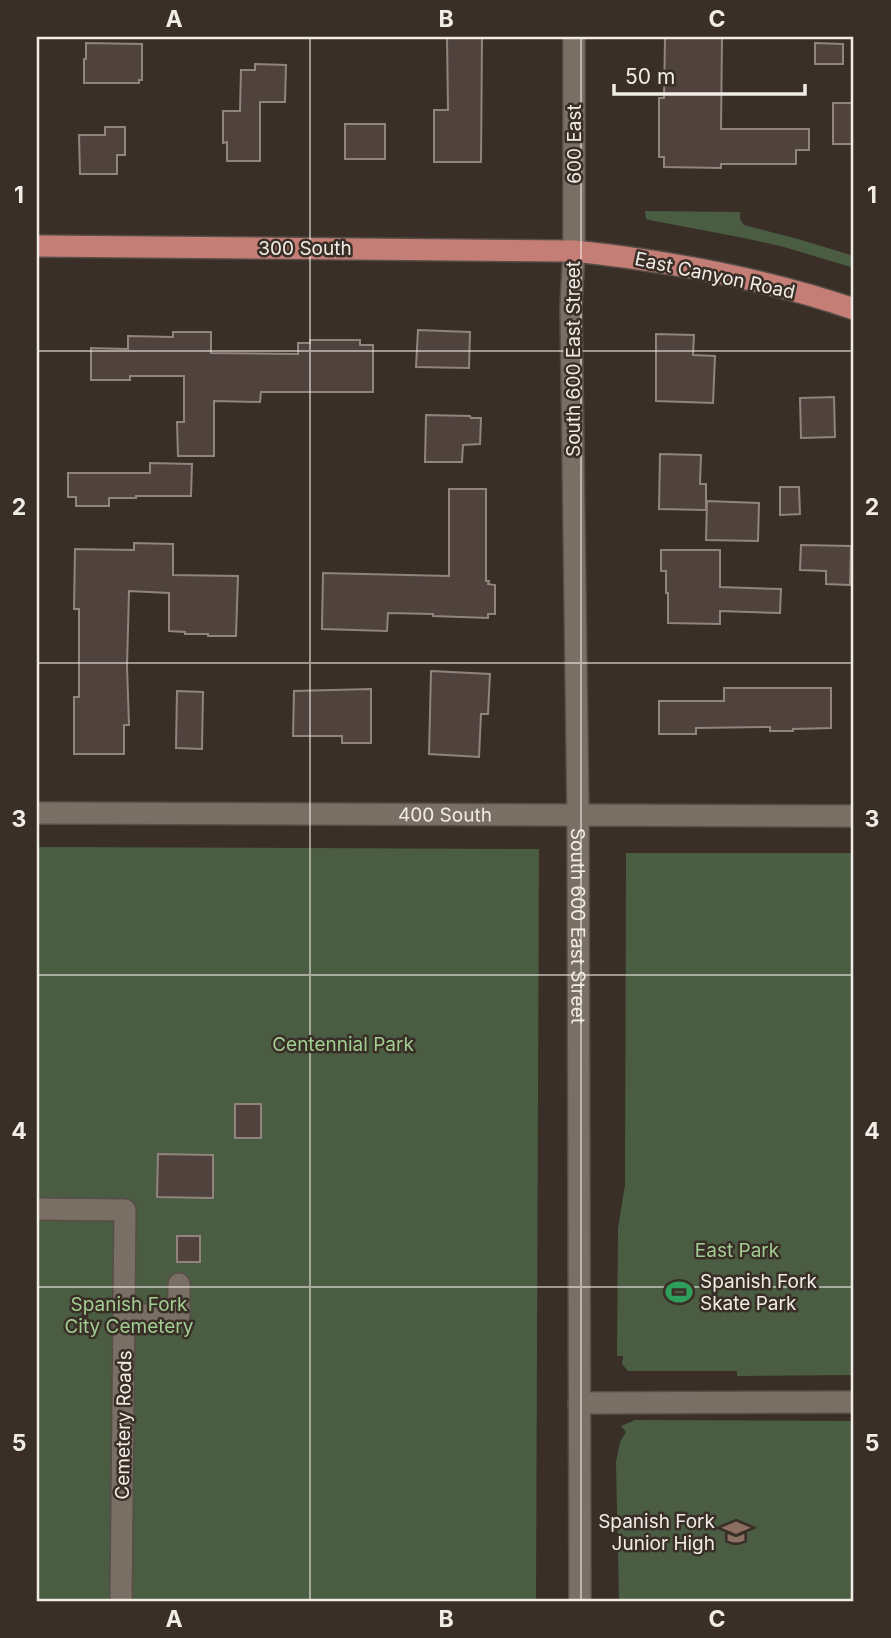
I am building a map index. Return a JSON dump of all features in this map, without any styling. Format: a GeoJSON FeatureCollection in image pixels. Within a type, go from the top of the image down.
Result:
{"type":"FeatureCollection","features":[{"type":"Feature","properties":{"kind":"main road","name":"300 South"},"geometry":{"type":"LineString","coordinates":[[37,246],[574,251]]}},
{"type":"Feature","properties":{"kind":"main road","name":"East Canyon Road"},"geometry":{"type":"LineString","coordinates":[[574,251],[713,271],[854,309]]}},
{"type":"Feature","properties":{"kind":"street","name":"600 East"},"geometry":{"type":"LineString","coordinates":[[574,37],[574,251]]}},
{"type":"Feature","properties":{"kind":"street","name":"South 600 East Street"},"geometry":{"type":"LineString","coordinates":[[574,251],[571,306],[578,815],[580,1601]]}},
{"type":"Feature","properties":{"kind":"street","name":"400 South"},"geometry":{"type":"LineString","coordinates":[[37,813],[854,816]]}},
{"type":"Feature","properties":{"kind":"street","name":"Cemetery Roads"},"geometry":{"type":"LineString","coordinates":[[37,1209],[125,1210],[121,1601]]}},
{"type":"Feature","properties":{"kind":"street"},"geometry":{"type":"LineString","coordinates":[[124,1315],[178,1315],[178,1284]]}},
{"type":"Feature","properties":{"kind":"street"},"geometry":{"type":"LineString","coordinates":[[579,1403],[854,1402]]}},
{"type":"Feature","properties":{"kind":"green space"},"geometry":{"type":"Polygon","coordinates":[[[645,211],[740,212],[744,225],[854,256],[854,268],[784,247],[649,220],[646,219],[645,211]]]}},
{"type":"Feature","properties":{"kind":"green space","name":"Centennial Park"},"geometry":{"type":"Polygon","coordinates":[[[37,847],[539,849],[536,1601],[37,1601],[37,847]]]}},
{"type":"Feature","properties":{"kind":"green space","name":"East Park"},"geometry":{"type":"Polygon","coordinates":[[[626,853],[854,853],[854,1375],[737,1376],[737,1371],[628,1371],[622,1364],[623,1356],[617,1356],[618,1228],[625,1185],[626,853]]]}},
{"type":"Feature","properties":{"kind":"green space","name":"Spanish Fork Junior High"},"geometry":{"type":"Polygon","coordinates":[[[635,1420],[854,1421],[854,1601],[619,1601],[616,1462],[620,1442],[626,1432],[621,1426],[635,1420]]]}},
{"type":"Feature","properties":{"kind":"building"},"geometry":{"type":"Polygon","coordinates":[[[447,37],[482,37],[481,162],[434,162],[434,110],[448,110],[447,37]]]}},
{"type":"Feature","properties":{"kind":"building"},"geometry":{"type":"Polygon","coordinates":[[[665,37],[722,37],[721,129],[809,129],[809,150],[796,150],[796,164],[721,164],[721,168],[664,167],[664,157],[659,157],[659,98],[664,98],[665,37]]]}},
{"type":"Feature","properties":{"kind":"building"},"geometry":{"type":"Polygon","coordinates":[[[86,43],[142,44],[142,80],[139,80],[139,83],[84,83],[86,43]]]}},
{"type":"Feature","properties":{"kind":"building"},"geometry":{"type":"Polygon","coordinates":[[[815,43],[843,44],[843,64],[815,64],[815,43]]]}},
{"type":"Feature","properties":{"kind":"building"},"geometry":{"type":"Polygon","coordinates":[[[255,64],[286,65],[285,102],[260,102],[260,161],[227,161],[227,142],[223,143],[223,111],[240,111],[241,70],[255,70],[255,64]]]}},
{"type":"Feature","properties":{"kind":"building"},"geometry":{"type":"Polygon","coordinates":[[[833,103],[854,103],[854,144],[833,144],[833,103]]]}},
{"type":"Feature","properties":{"kind":"building"},"geometry":{"type":"Polygon","coordinates":[[[345,124],[385,124],[385,159],[345,159],[345,124]]]}},
{"type":"Feature","properties":{"kind":"building"},"geometry":{"type":"Polygon","coordinates":[[[105,127],[125,127],[125,155],[117,155],[117,174],[80,174],[79,135],[105,135],[105,127]]]}},
{"type":"Feature","properties":{"kind":"building"},"geometry":{"type":"Polygon","coordinates":[[[418,330],[470,332],[469,368],[416,367],[418,330]]]}},
{"type":"Feature","properties":{"kind":"building"},"geometry":{"type":"Polygon","coordinates":[[[173,332],[211,332],[211,353],[298,354],[298,343],[310,343],[310,340],[360,340],[360,345],[373,345],[373,392],[261,392],[260,402],[214,401],[214,456],[178,456],[177,422],[184,422],[184,376],[130,376],[130,380],[91,380],[91,348],[128,349],[128,336],[173,337],[173,332]]]}},
{"type":"Feature","properties":{"kind":"building"},"geometry":{"type":"Polygon","coordinates":[[[656,334],[694,335],[693,355],[715,356],[713,403],[656,401],[656,334]]]}},
{"type":"Feature","properties":{"kind":"building"},"geometry":{"type":"Polygon","coordinates":[[[834,397],[835,437],[801,438],[800,398],[834,397]]]}},
{"type":"Feature","properties":{"kind":"building"},"geometry":{"type":"Polygon","coordinates":[[[426,415],[481,418],[480,444],[463,445],[462,462],[425,462],[426,415]]]}},
{"type":"Feature","properties":{"kind":"building"},"geometry":{"type":"Polygon","coordinates":[[[660,454],[701,455],[700,484],[706,484],[706,510],[659,509],[660,454]]]}},
{"type":"Feature","properties":{"kind":"building"},"geometry":{"type":"Polygon","coordinates":[[[150,463],[192,464],[191,496],[109,498],[109,506],[76,506],[76,497],[68,497],[68,473],[150,473],[150,463]]]}},
{"type":"Feature","properties":{"kind":"building"},"geometry":{"type":"Polygon","coordinates":[[[780,487],[799,487],[800,514],[780,515],[780,487]]]}},
{"type":"Feature","properties":{"kind":"building"},"geometry":{"type":"Polygon","coordinates":[[[449,489],[486,489],[486,581],[495,585],[495,614],[488,614],[488,618],[388,613],[387,631],[322,629],[323,573],[449,576],[449,489]]]}},
{"type":"Feature","properties":{"kind":"building"},"geometry":{"type":"Polygon","coordinates":[[[707,501],[759,503],[758,541],[706,540],[707,501]]]}},
{"type":"Feature","properties":{"kind":"building"},"geometry":{"type":"Polygon","coordinates":[[[134,543],[173,544],[173,575],[238,576],[236,636],[169,631],[169,593],[129,591],[129,725],[124,725],[124,754],[74,754],[74,697],[79,697],[79,609],[74,609],[75,549],[134,550],[134,543]]]}},
{"type":"Feature","properties":{"kind":"building"},"geometry":{"type":"Polygon","coordinates":[[[801,545],[851,546],[850,585],[826,584],[826,571],[800,570],[801,545]]]}},
{"type":"Feature","properties":{"kind":"building"},"geometry":{"type":"Polygon","coordinates":[[[661,550],[720,550],[720,587],[781,589],[780,613],[720,611],[720,624],[668,623],[666,571],[661,571],[661,550]]]}},
{"type":"Feature","properties":{"kind":"building"},"geometry":{"type":"Polygon","coordinates":[[[431,671],[490,674],[488,714],[481,714],[479,757],[429,754],[431,671]]]}},
{"type":"Feature","properties":{"kind":"building"},"geometry":{"type":"Polygon","coordinates":[[[724,688],[831,688],[831,728],[770,731],[770,727],[696,728],[696,734],[659,734],[659,701],[724,701],[724,688]]]}},
{"type":"Feature","properties":{"kind":"building"},"geometry":{"type":"Polygon","coordinates":[[[371,689],[371,743],[342,743],[342,736],[293,736],[294,691],[371,689]]]}},
{"type":"Feature","properties":{"kind":"building"},"geometry":{"type":"Polygon","coordinates":[[[177,691],[203,692],[202,749],[176,748],[177,691]]]}},
{"type":"Feature","properties":{"kind":"building"},"geometry":{"type":"Polygon","coordinates":[[[235,1104],[261,1104],[261,1138],[235,1138],[235,1104]]]}},
{"type":"Feature","properties":{"kind":"building"},"geometry":{"type":"Polygon","coordinates":[[[158,1154],[213,1155],[213,1198],[157,1197],[158,1154]]]}},
{"type":"Feature","properties":{"kind":"building"},"geometry":{"type":"Polygon","coordinates":[[[177,1236],[200,1236],[200,1262],[177,1262],[177,1236]]]}},
{"type":"Feature","properties":{"kind":"place","name":"Spanish Fork Skate Park"},"geometry":{"type":"Point","coordinates":[679,1292]}},
{"type":"Feature","properties":{"kind":"place","name":"Spanish Fork Junior High"},"geometry":{"type":"Point","coordinates":[736,1532]}},
{"type":"Feature","properties":{"kind":"park label","name":"Spanish Fork City Cemetery"},"geometry":{"type":"Point","coordinates":[129,1315]}}]}
